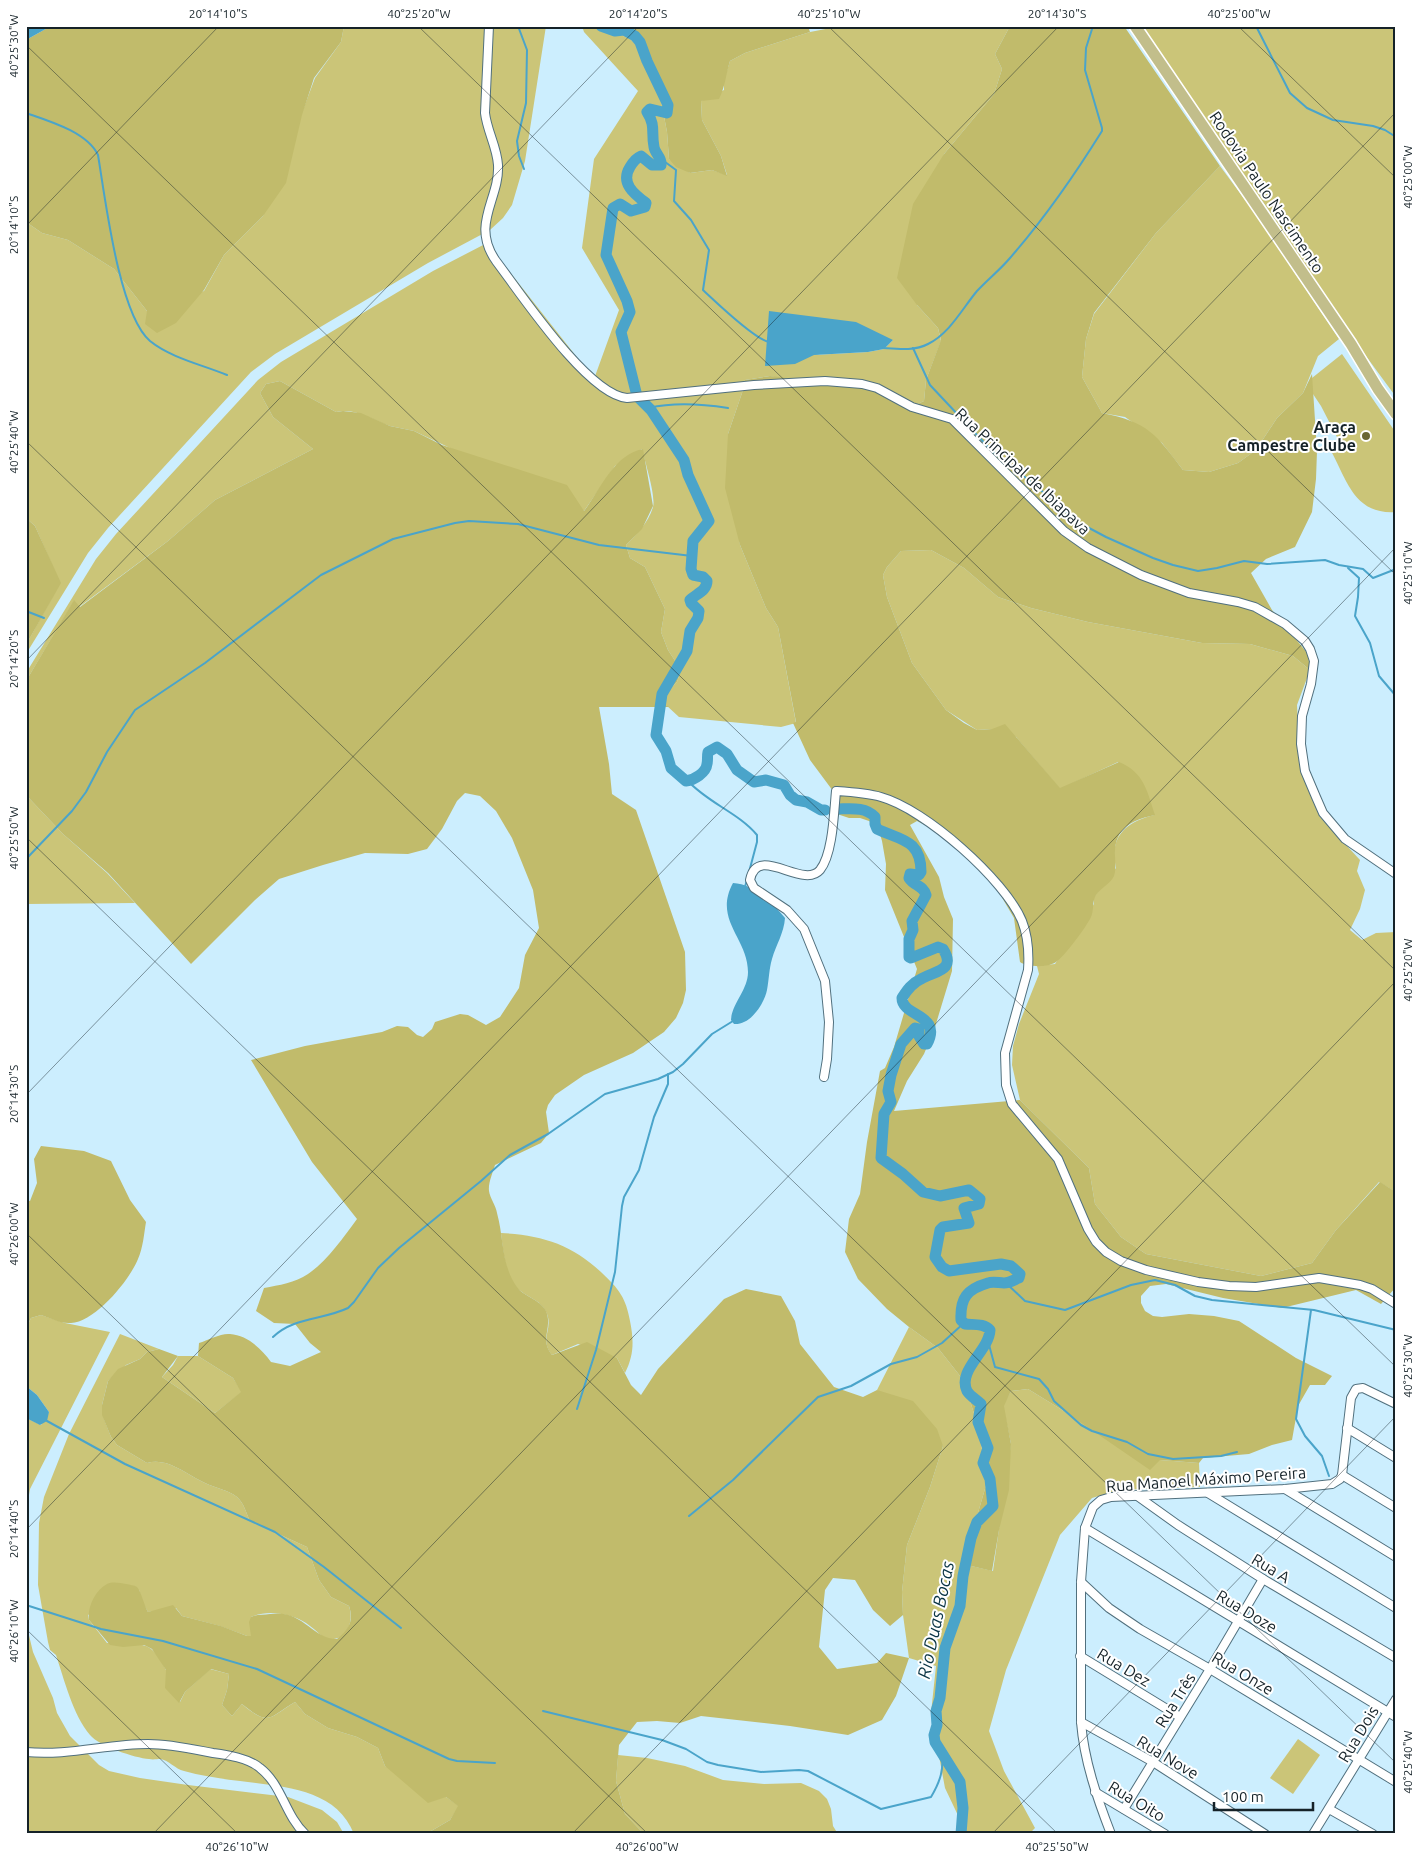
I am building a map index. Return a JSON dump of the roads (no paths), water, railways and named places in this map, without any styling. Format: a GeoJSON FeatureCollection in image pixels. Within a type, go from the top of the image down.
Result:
{"type":"FeatureCollection","features":[{"type":"Feature","properties":{"kind":"main road","name":"Rodovia Paulo Nascimento"},"geometry":{"type":"LineString","coordinates":[[1135,26],[1396,414]]}},
{"type":"Feature","properties":{"kind":"main road","name":"Rodovia Paulo Nascimento"},"geometry":{"type":"LineString","coordinates":[[1372,376],[1383,385],[1396,401]]}},
{"type":"Feature","properties":{"kind":"street","name":"Rua Principal de Ibiapava"},"geometry":{"type":"LineString","coordinates":[[489,26],[485,113],[486,125],[498,159],[498,170],[487,214],[485,238],[496,261],[572,359],[606,390],[619,397],[627,398],[754,385],[825,381],[862,384],[877,388],[912,407],[952,419],[1064,531],[1088,548],[1149,578],[1188,593],[1255,607],[1285,624],[1305,641],[1314,661],[1311,684],[1302,716],[1301,744],[1305,771],[1323,813],[1344,839],[1396,874]]}},
{"type":"Feature","properties":{"kind":"street"},"geometry":{"type":"LineString","coordinates":[[824,1078],[828,1059],[829,1022],[826,980],[804,929],[787,910],[754,888],[750,880],[754,872],[765,865],[804,876],[814,875],[819,870],[825,860],[832,832],[836,791],[882,798],[906,808],[938,829],[989,874],[1010,900],[1022,922],[1028,970],[1005,1053],[1006,1085],[1012,1104],[1058,1159],[1096,1242],[1106,1252],[1121,1262],[1198,1282],[1256,1287],[1319,1278],[1372,1289],[1396,1304]]}},
{"type":"Feature","properties":{"kind":"street"},"geometry":{"type":"LineString","coordinates":[[1396,1404],[1363,1388],[1356,1389],[1351,1398],[1342,1475],[1396,1508]]}},
{"type":"Feature","properties":{"kind":"street"},"geometry":{"type":"LineString","coordinates":[[1347,1428],[1396,1458]]}},
{"type":"Feature","properties":{"kind":"street","name":"Rua Manoel Máximo Pereira"},"geometry":{"type":"LineString","coordinates":[[1111,1834],[1095,1792],[1083,1742],[1081,1722],[1081,1582],[1085,1528],[1090,1511],[1101,1500],[1111,1497],[1208,1493],[1332,1484],[1340,1479],[1342,1475]]}},
{"type":"Feature","properties":{"kind":"street"},"geometry":{"type":"LineString","coordinates":[[1285,1488],[1396,1557]]}},
{"type":"Feature","properties":{"kind":"street"},"geometry":{"type":"LineString","coordinates":[[1208,1493],[1396,1608]]}},
{"type":"Feature","properties":{"kind":"street","name":"Rua A"},"geometry":{"type":"LineString","coordinates":[[1136,1495],[1178,1525],[1263,1579],[1396,1658]]}},
{"type":"Feature","properties":{"kind":"street","name":"Rua Doze"},"geometry":{"type":"LineString","coordinates":[[1085,1528],[1396,1717]]}},
{"type":"Feature","properties":{"kind":"street","name":"Rua Três"},"geometry":{"type":"LineString","coordinates":[[1124,1809],[1263,1579]]}},
{"type":"Feature","properties":{"kind":"street","name":"Rua Onze"},"geometry":{"type":"LineString","coordinates":[[1081,1582],[1124,1619],[1396,1782]]}},
{"type":"Feature","properties":{"kind":"street","name":"Rua Dez"},"geometry":{"type":"LineString","coordinates":[[1080,1656],[1180,1717]]}},
{"type":"Feature","properties":{"kind":"street","name":"Rua Dois"},"geometry":{"type":"LineString","coordinates":[[1313,1834],[1396,1699]]}},
{"type":"Feature","properties":{"kind":"street","name":"Rua Nove"},"geometry":{"type":"LineString","coordinates":[[1081,1722],[1153,1762],[1265,1834]]}},
{"type":"Feature","properties":{"kind":"street"},"geometry":{"type":"LineString","coordinates":[[26,1752],[55,1754],[149,1744],[224,1755],[250,1762],[269,1776],[281,1792],[300,1829],[305,1834]]}},
{"type":"Feature","properties":{"kind":"street","name":"Rua Oito"},"geometry":{"type":"LineString","coordinates":[[1095,1792],[1165,1834]]}},
{"type":"Feature","properties":{"kind":"street"},"geometry":{"type":"LineString","coordinates":[[1329,1809],[1372,1834]]}},
{"type":"Feature","properties":{"kind":"water"},"geometry":{"type":"Polygon","coordinates":[[[26,26],[51,26],[26,40],[26,26]]]}},
{"type":"Feature","properties":{"kind":"water"},"geometry":{"type":"Polygon","coordinates":[[[769,311],[856,322],[893,340],[884,349],[868,352],[814,355],[795,364],[765,366],[769,311]]]}},
{"type":"Feature","properties":{"kind":"water"},"geometry":{"type":"Polygon","coordinates":[[[733,883],[755,890],[768,900],[785,918],[782,934],[772,959],[767,990],[763,1001],[756,1013],[746,1021],[734,1024],[731,1020],[732,1014],[745,985],[748,972],[747,960],[733,929],[727,908],[728,896],[733,883]]]}},
{"type":"Feature","properties":{"kind":"water"},"geometry":{"type":"Polygon","coordinates":[[[26,1386],[37,1395],[49,1412],[47,1421],[40,1425],[26,1418],[26,1386]]]}},
{"type":"Feature","properties":{"kind":"waterway"},"geometry":{"type":"LineString","coordinates":[[518,26],[527,50],[526,103],[517,141],[519,156],[524,169]]}},
{"type":"Feature","properties":{"kind":"waterway","name":"Rio Duas Bocas"},"geometry":{"type":"LineString","coordinates":[[601,26],[615,31],[624,30],[635,36],[640,42],[668,105],[667,113],[650,109],[647,112],[652,125],[653,142],[661,165],[652,165],[641,156],[633,162],[627,173],[630,188],[646,203],[645,207],[631,211],[620,204],[613,208],[606,255],[627,301],[630,312],[621,332],[637,396],[651,410],[684,460],[688,475],[709,521],[693,541],[691,569],[693,575],[703,577],[707,584],[703,590],[690,600],[699,611],[698,618],[690,631],[687,651],[662,694],[656,735],[666,751],[671,768],[686,781],[696,778],[702,773],[706,767],[708,752],[717,747],[727,754],[737,770],[754,782],[766,780],[784,785],[790,795],[796,800],[807,802],[821,810],[825,810]]}},
{"type":"Feature","properties":{"kind":"waterway"},"geometry":{"type":"LineString","coordinates":[[883,348],[918,348],[943,334],[977,291],[1006,262],[1035,228],[1091,148],[1102,131],[1085,70],[1086,48],[1093,26]]}},
{"type":"Feature","properties":{"kind":"waterway"},"geometry":{"type":"LineString","coordinates":[[1256,26],[1290,93],[1307,108],[1333,120],[1373,126],[1385,130],[1396,137]]}},
{"type":"Feature","properties":{"kind":"waterway"},"geometry":{"type":"LineString","coordinates":[[26,113],[66,128],[85,140],[98,155],[115,254],[130,307],[139,327],[150,341],[158,347],[187,361],[227,375]]}},
{"type":"Feature","properties":{"kind":"waterway"},"geometry":{"type":"LineString","coordinates":[[661,159],[676,170],[674,201],[691,220],[709,250],[703,290],[745,327],[769,342]]}},
{"type":"Feature","properties":{"kind":"waterway"},"geometry":{"type":"LineString","coordinates":[[913,348],[930,385],[992,451],[1076,521],[1106,537],[1153,558],[1198,571],[1244,561],[1267,564],[1325,560],[1339,565],[1363,569],[1373,578],[1396,569]]}},
{"type":"Feature","properties":{"kind":"waterway"},"geometry":{"type":"LineString","coordinates":[[649,408],[688,404],[728,408]]}},
{"type":"Feature","properties":{"kind":"waterway"},"geometry":{"type":"LineString","coordinates":[[28,857],[72,811],[86,792],[107,752],[135,710],[205,663],[321,575],[393,539],[469,521],[518,524],[599,545],[692,556]]}},
{"type":"Feature","properties":{"kind":"waterway"},"geometry":{"type":"LineString","coordinates":[[1348,568],[1359,578],[1355,616],[1370,643],[1379,676],[1396,696]]}},
{"type":"Feature","properties":{"kind":"waterway"},"geometry":{"type":"LineString","coordinates":[[26,611],[44,618]]}},
{"type":"Feature","properties":{"kind":"waterway"},"geometry":{"type":"LineString","coordinates":[[688,781],[705,796],[750,827],[757,835],[757,842],[745,887]]}},
{"type":"Feature","properties":{"kind":"waterway","name":"Rio Duas Bocas"},"geometry":{"type":"LineString","coordinates":[[836,809],[867,811],[875,817],[877,829],[908,842],[913,847],[920,861],[921,872],[919,875],[910,874],[909,878],[923,889],[926,895],[912,921],[913,930],[909,939],[909,957],[911,958],[938,947],[943,949],[947,956],[946,966],[915,983],[902,998],[908,1009],[926,1021],[930,1027],[931,1034],[927,1044],[924,1044],[919,1036],[919,1029],[915,1028],[901,1044],[888,1091],[891,1102],[884,1114],[881,1158],[923,1192],[940,1196],[969,1190],[980,1199],[979,1204],[964,1208],[969,1223],[943,1227],[940,1230],[935,1257],[942,1267],[949,1271],[1001,1264],[1011,1266],[1020,1274],[1019,1278],[1010,1282],[990,1282],[975,1288],[966,1296],[961,1312],[961,1320],[965,1324],[982,1325],[990,1330],[985,1345],[966,1376],[965,1383],[968,1393],[981,1404],[978,1422],[988,1448],[983,1463],[990,1479],[993,1506],[977,1522],[971,1538],[963,1576],[960,1606],[945,1648],[940,1698],[936,1711],[935,1742],[960,1782],[963,1808],[961,1834]]}},
{"type":"Feature","properties":{"kind":"waterway"},"geometry":{"type":"LineString","coordinates":[[273,1337],[299,1322],[348,1308],[378,1268],[399,1248],[510,1155],[548,1134],[605,1094],[658,1079],[673,1072],[712,1034],[733,1021]]}},
{"type":"Feature","properties":{"kind":"waterway"},"geometry":{"type":"LineString","coordinates":[[577,1409],[596,1350],[615,1272],[624,1197],[639,1170],[654,1117],[668,1084],[668,1074]]}},
{"type":"Feature","properties":{"kind":"waterway"},"geometry":{"type":"LineString","coordinates":[[1006,1283],[1025,1301],[1065,1310],[1131,1285],[1155,1280],[1175,1285],[1195,1296],[1212,1300],[1314,1310],[1396,1330]]}},
{"type":"Feature","properties":{"kind":"waterway"},"geometry":{"type":"LineString","coordinates":[[1311,1310],[1296,1419],[1305,1436],[1322,1456],[1329,1476]]}},
{"type":"Feature","properties":{"kind":"waterway"},"geometry":{"type":"LineString","coordinates":[[689,1516],[733,1480],[818,1397],[851,1386],[891,1364],[917,1357],[942,1343],[964,1323]]}},
{"type":"Feature","properties":{"kind":"waterway"},"geometry":{"type":"LineString","coordinates":[[988,1341],[995,1367],[1039,1379],[1048,1389],[1054,1401],[1081,1425],[1092,1431],[1127,1442],[1148,1454],[1173,1459],[1221,1456],[1237,1452]]}},
{"type":"Feature","properties":{"kind":"waterway"},"geometry":{"type":"LineString","coordinates":[[47,1421],[125,1464],[275,1532],[324,1567],[401,1628]]}},
{"type":"Feature","properties":{"kind":"waterway"},"geometry":{"type":"LineString","coordinates":[[26,1605],[101,1629],[163,1641],[257,1669],[449,1759],[495,1763]]}},
{"type":"Feature","properties":{"kind":"waterway"},"geometry":{"type":"LineString","coordinates":[[543,1711],[662,1740],[686,1749],[707,1762],[718,1765],[761,1772],[808,1771],[881,1809],[931,1797],[941,1775],[941,1750]]}},
{"type":"Feature","properties":{"kind":"place","name":"Araça Campestre Clube"},"geometry":{"type":"Point","coordinates":[1366,436]}}]}
